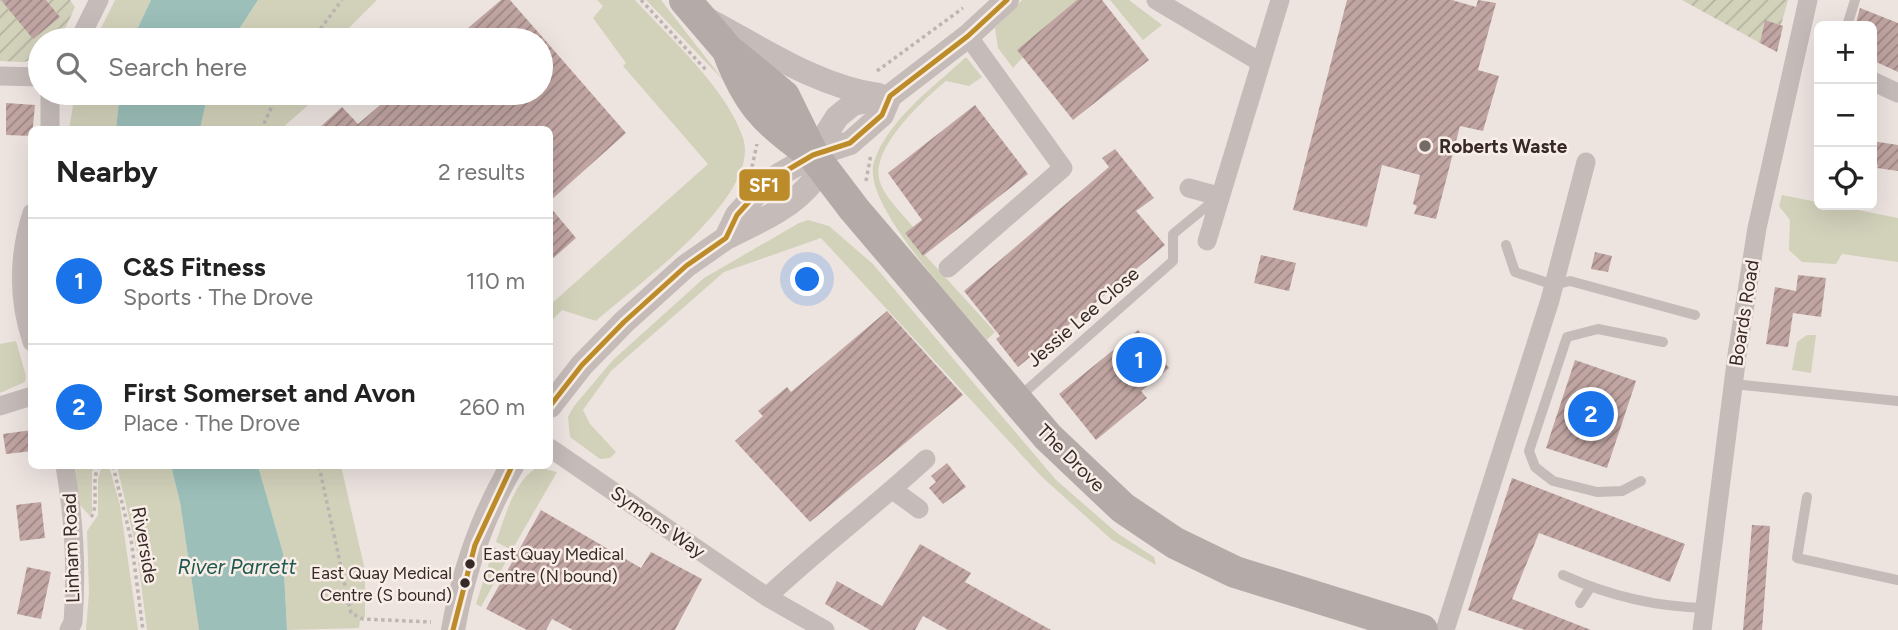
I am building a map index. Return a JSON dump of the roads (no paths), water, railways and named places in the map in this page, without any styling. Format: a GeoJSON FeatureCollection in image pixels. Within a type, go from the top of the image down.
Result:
{"type":"FeatureCollection","features":[{"type":"Feature","properties":{"kind":"main road","name":"The Drove"},"geometry":{"type":"LineString","coordinates":[[692,7],[722,64],[784,96],[813,155],[854,209],[1016,400],[1099,488],[1144,524],[1175,543],[1247,576],[1422,630]]}},
{"type":"Feature","properties":{"kind":"street"},"geometry":{"type":"LineString","coordinates":[[85,28],[99,0]]}},
{"type":"Feature","properties":{"kind":"street"},"geometry":{"type":"LineString","coordinates":[[553,402],[582,365],[624,322],[686,266],[726,238],[737,215],[767,182],[813,155],[850,143],[882,115],[890,96],[968,36],[1007,0]]}},
{"type":"Feature","properties":{"kind":"street"},"geometry":{"type":"LineString","coordinates":[[1156,0],[1260,62]]}},
{"type":"Feature","properties":{"kind":"street"},"geometry":{"type":"LineString","coordinates":[[1207,241],[1218,196],[1280,0]]}},
{"type":"Feature","properties":{"kind":"street","name":"Boards Road"},"geometry":{"type":"LineString","coordinates":[[1702,630],[1733,384],[1764,191],[1808,0]]}},
{"type":"Feature","properties":{"kind":"street"},"geometry":{"type":"LineString","coordinates":[[692,7],[839,86],[890,96]]}},
{"type":"Feature","properties":{"kind":"street"},"geometry":{"type":"LineString","coordinates":[[948,268],[1063,168],[968,36]]}},
{"type":"Feature","properties":{"kind":"street"},"geometry":{"type":"LineString","coordinates":[[0,76],[28,77]]}},
{"type":"Feature","properties":{"kind":"street"},"geometry":{"type":"LineString","coordinates":[[1877,83],[1898,93]]}},
{"type":"Feature","properties":{"kind":"street"},"geometry":{"type":"LineString","coordinates":[[50,105],[50,126]]}},
{"type":"Feature","properties":{"kind":"street"},"geometry":{"type":"LineString","coordinates":[[1445,630],[1554,285],[1586,162]]}},
{"type":"Feature","properties":{"kind":"street"},"geometry":{"type":"LineString","coordinates":[[1189,188],[1218,196]]}},
{"type":"Feature","properties":{"kind":"street"},"geometry":{"type":"LineString","coordinates":[[28,234],[22,265],[21,296],[28,325]]}},
{"type":"Feature","properties":{"kind":"street"},"geometry":{"type":"LineString","coordinates":[[0,406],[28,397]]}},
{"type":"Feature","properties":{"kind":"street","name":"Symons Way"},"geometry":{"type":"LineString","coordinates":[[553,449],[767,597],[825,630]]}},
{"type":"Feature","properties":{"kind":"street"},"geometry":{"type":"LineString","coordinates":[[767,597],[926,459]]}},
{"type":"Feature","properties":{"kind":"street","name":"Linham Road"},"geometry":{"type":"LineString","coordinates":[[66,469],[73,513],[75,558],[73,622],[68,630]]}},
{"type":"Feature","properties":{"kind":"street"},"geometry":{"type":"LineString","coordinates":[[454,628],[463,583],[480,535],[511,469]]}},
{"type":"Feature","properties":{"kind":"street"},"geometry":{"type":"LineString","coordinates":[[893,490],[919,509]]}},
{"type":"Feature","properties":{"kind":"lane"},"geometry":{"type":"LineString","coordinates":[[1849,21],[1855,0]]}},
{"type":"Feature","properties":{"kind":"lane","name":"Jessie Lee Close"},"geometry":{"type":"LineString","coordinates":[[1016,400],[1173,261],[1173,234],[1218,196]]}},
{"type":"Feature","properties":{"kind":"lane"},"geometry":{"type":"LineString","coordinates":[[1506,245],[1515,272],[1554,285],[1570,281],[1695,315]]}},
{"type":"Feature","properties":{"kind":"lane"},"geometry":{"type":"LineString","coordinates":[[1641,481],[1622,491],[1597,492],[1553,481],[1535,467],[1529,451],[1567,337],[1598,329],[1664,342]]}},
{"type":"Feature","properties":{"kind":"lane"},"geometry":{"type":"LineString","coordinates":[[1733,384],[1898,401]]}},
{"type":"Feature","properties":{"kind":"lane"},"geometry":{"type":"LineString","coordinates":[[1807,497],[1797,558],[1898,580]]}},
{"type":"Feature","properties":{"kind":"lane"},"geometry":{"type":"LineString","coordinates":[[1563,575],[1590,588],[1676,607],[1706,608]]}},
{"type":"Feature","properties":{"kind":"lane"},"geometry":{"type":"LineString","coordinates":[[1580,603],[1590,588]]}},
{"type":"Feature","properties":{"kind":"water"},"geometry":{"type":"Polygon","coordinates":[[[151,0],[258,0],[240,28],[138,28],[151,0]]]}},
{"type":"Feature","properties":{"kind":"water"},"geometry":{"type":"Polygon","coordinates":[[[119,105],[205,105],[201,126],[116,126],[119,105]]]}},
{"type":"Feature","properties":{"kind":"water","name":"River Parrett"},"geometry":{"type":"Polygon","coordinates":[[[172,469],[259,469],[283,553],[287,630],[199,630],[180,502],[172,469]]]}},
{"type":"Feature","properties":{"kind":"place","name":"Roberts Waste"},"geometry":{"type":"Point","coordinates":[1425,146]}},
{"type":"Feature","properties":{"kind":"place","name":"C&S Fitness"},"geometry":{"type":"Point","coordinates":[1139,360]}},
{"type":"Feature","properties":{"kind":"place","name":"First Somerset and Avon"},"geometry":{"type":"Point","coordinates":[1591,414]}},
{"type":"Feature","properties":{"kind":"place","name":"East Quay Medical Centre (N bound)"},"geometry":{"type":"Point","coordinates":[470,564]}},
{"type":"Feature","properties":{"kind":"place","name":"East Quay Medical Centre (S bound)"},"geometry":{"type":"Point","coordinates":[465,583]}}]}
